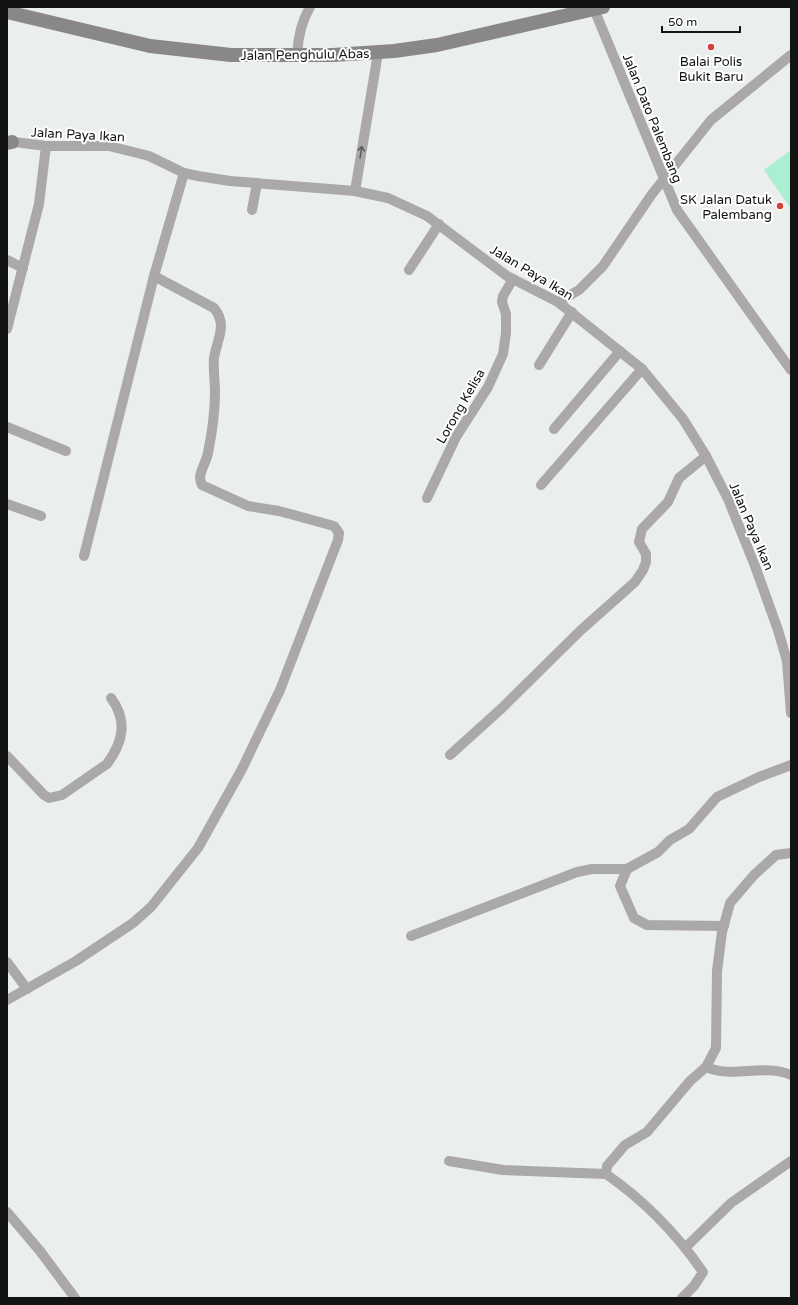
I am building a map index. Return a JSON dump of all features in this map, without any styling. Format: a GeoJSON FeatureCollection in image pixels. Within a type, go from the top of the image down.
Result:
{"type":"FeatureCollection","features":[{"type":"Feature","properties":{"kind":"main road","name":"Jalan Penghulu Abas"},"geometry":{"type":"LineString","coordinates":[[7,12],[150,46],[231,55],[296,55],[378,53],[437,45],[598,8]]}},
{"type":"Feature","properties":{"kind":"street"},"geometry":{"type":"LineString","coordinates":[[296,55],[298,36],[304,17],[310,7]]}},
{"type":"Feature","properties":{"kind":"street","name":"Jalan Dato Palembang"},"geometry":{"type":"LineString","coordinates":[[598,8],[663,179],[677,210],[791,370]]}},
{"type":"Feature","properties":{"kind":"street"},"geometry":{"type":"LineString","coordinates":[[355,191],[378,53]]}},
{"type":"Feature","properties":{"kind":"street"},"geometry":{"type":"LineString","coordinates":[[558,302],[579,290],[604,266],[663,179],[711,120],[791,55]]}},
{"type":"Feature","properties":{"kind":"street","name":"Jalan Paya Ikan"},"geometry":{"type":"LineString","coordinates":[[9,142],[46,146],[109,146],[150,156],[184,172],[230,181],[355,191],[388,198],[408,206],[439,224],[488,263],[513,279],[558,302],[572,312],[642,369],[683,419],[706,456],[728,499],[753,559],[778,630],[787,661],[791,713]]}},
{"type":"Feature","properties":{"kind":"street"},"geometry":{"type":"LineString","coordinates":[[7,329],[39,204],[46,146]]}},
{"type":"Feature","properties":{"kind":"street"},"geometry":{"type":"LineString","coordinates":[[84,556],[154,276],[184,172]]}},
{"type":"Feature","properties":{"kind":"street"},"geometry":{"type":"LineString","coordinates":[[252,210],[257,183]]}},
{"type":"Feature","properties":{"kind":"street"},"geometry":{"type":"LineString","coordinates":[[409,270],[439,224]]}},
{"type":"Feature","properties":{"kind":"street"},"geometry":{"type":"LineString","coordinates":[[7,260],[23,268]]}},
{"type":"Feature","properties":{"kind":"street"},"geometry":{"type":"LineString","coordinates":[[7,1000],[76,961],[132,923],[151,907],[198,848],[242,769],[280,690],[338,540],[339,533],[334,526],[279,511],[248,506],[202,485],[200,481],[201,473],[208,457],[216,393],[214,358],[222,323],[214,308],[195,296],[154,276]]}},
{"type":"Feature","properties":{"kind":"street","name":"Lorong Kelisa"},"geometry":{"type":"LineString","coordinates":[[427,498],[456,437],[488,387],[503,354],[506,333],[506,314],[502,302],[503,296],[513,279]]}},
{"type":"Feature","properties":{"kind":"street"},"geometry":{"type":"LineString","coordinates":[[539,365],[572,312]]}},
{"type":"Feature","properties":{"kind":"street"},"geometry":{"type":"LineString","coordinates":[[554,429],[620,351]]}},
{"type":"Feature","properties":{"kind":"street"},"geometry":{"type":"LineString","coordinates":[[541,485],[642,369]]}},
{"type":"Feature","properties":{"kind":"street"},"geometry":{"type":"LineString","coordinates":[[7,427],[66,451]]}},
{"type":"Feature","properties":{"kind":"street"},"geometry":{"type":"LineString","coordinates":[[450,755],[502,708],[581,630],[635,582],[644,570],[646,562],[646,554],[639,542],[642,529],[668,502],[680,478],[706,456]]}},
{"type":"Feature","properties":{"kind":"street"},"geometry":{"type":"LineString","coordinates":[[7,504],[40,516]]}},
{"type":"Feature","properties":{"kind":"street"},"geometry":{"type":"LineString","coordinates":[[7,756],[44,796],[49,798],[62,795],[107,764],[112,757],[120,737],[122,727],[118,707],[111,698]]}},
{"type":"Feature","properties":{"kind":"street"},"geometry":{"type":"LineString","coordinates":[[411,936],[577,872],[592,868],[627,869],[658,852],[670,840],[689,829],[717,797],[759,777],[791,766]]}},
{"type":"Feature","properties":{"kind":"street"},"geometry":{"type":"LineString","coordinates":[[606,1174],[607,1166],[626,1145],[647,1132],[690,1081],[706,1067],[716,1048],[717,971],[724,926],[730,903],[754,875],[776,855],[791,853]]}},
{"type":"Feature","properties":{"kind":"street"},"geometry":{"type":"LineString","coordinates":[[627,869],[620,886],[634,918],[647,925],[724,926]]}},
{"type":"Feature","properties":{"kind":"street"},"geometry":{"type":"LineString","coordinates":[[7,962],[28,989]]}},
{"type":"Feature","properties":{"kind":"street"},"geometry":{"type":"LineString","coordinates":[[706,1067],[722,1072],[770,1070],[791,1075]]}},
{"type":"Feature","properties":{"kind":"street"},"geometry":{"type":"LineString","coordinates":[[449,1161],[503,1170],[606,1174],[641,1200],[686,1247],[703,1272],[694,1286],[682,1298]]}},
{"type":"Feature","properties":{"kind":"street"},"geometry":{"type":"LineString","coordinates":[[686,1247],[731,1203],[791,1161]]}},
{"type":"Feature","properties":{"kind":"street"},"geometry":{"type":"LineString","coordinates":[[7,1212],[40,1251],[75,1298]]}},
{"type":"Feature","properties":{"kind":"green space"},"geometry":{"type":"Polygon","coordinates":[[[791,150],[791,209],[764,170],[791,150]]]}},
{"type":"Feature","properties":{"kind":"place","name":"Balai Polis Bukit Baru"},"geometry":{"type":"Point","coordinates":[711,47]}},
{"type":"Feature","properties":{"kind":"place","name":"SK Jalan Datuk Palembang"},"geometry":{"type":"Point","coordinates":[780,206]}}]}
